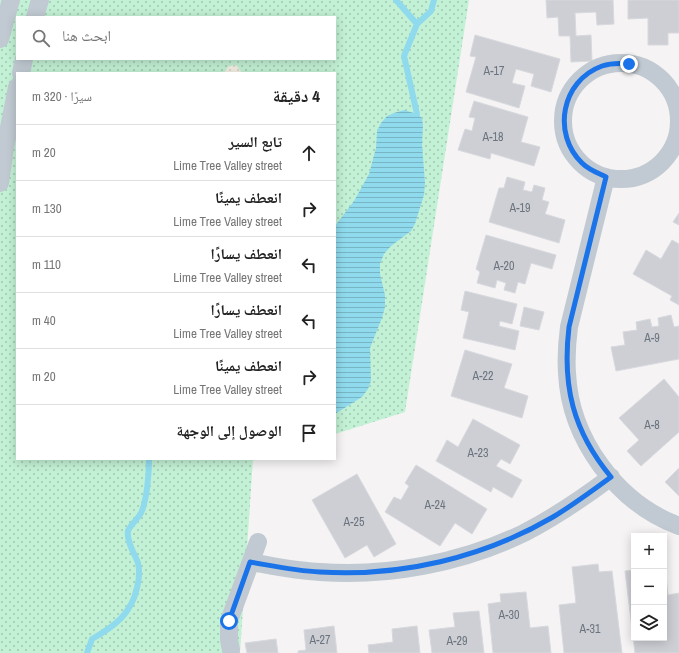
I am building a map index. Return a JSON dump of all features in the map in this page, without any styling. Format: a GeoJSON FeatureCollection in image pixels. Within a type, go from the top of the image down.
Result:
{"type":"FeatureCollection","features":[{"type":"Feature","properties":{"kind":"street"},"geometry":{"type":"LineString","coordinates":[[0,39],[11,0]]}},
{"type":"Feature","properties":{"kind":"street"},"geometry":{"type":"LineString","coordinates":[[35,16],[40,0]]}},
{"type":"Feature","properties":{"kind":"street"},"geometry":{"type":"LineString","coordinates":[[20,72],[24,60]]}},
{"type":"Feature","properties":{"kind":"street"},"geometry":{"type":"LineString","coordinates":[[616,63],[642,67],[664,82],[672,94],[677,106],[679,119],[678,133],[674,146],[657,166],[645,174],[633,178],[619,179],[606,177],[594,172],[583,164],[574,154],[567,142],[564,129],[566,102],[572,90],[580,80],[603,66],[616,63]]}},
{"type":"Feature","properties":{"kind":"street"},"geometry":{"type":"LineString","coordinates":[[0,183],[16,92]]}},
{"type":"Feature","properties":{"kind":"street"},"geometry":{"type":"LineString","coordinates":[[606,177],[569,327],[566,350],[570,397],[576,420],[586,441],[594,455],[611,477],[630,497],[648,511],[669,523],[679,526]]}},
{"type":"Feature","properties":{"kind":"street"},"geometry":{"type":"LineString","coordinates":[[250,562],[285,569],[313,572],[355,573],[389,571],[458,558],[523,533],[571,506],[611,477]]}},
{"type":"Feature","properties":{"kind":"street"},"geometry":{"type":"LineString","coordinates":[[231,650],[229,640],[229,621],[258,542]]}},
{"type":"Feature","properties":{"kind":"green space"},"geometry":{"type":"Polygon","coordinates":[[[0,0],[469,0],[405,412],[336,434],[336,72],[16,72],[16,460],[253,460],[240,653],[0,653],[0,0]]]}},
{"type":"Feature","properties":{"kind":"sand"},"geometry":{"type":"Polygon","coordinates":[[[234,65],[237,66],[241,72],[225,72],[228,67],[234,65]]]}},
{"type":"Feature","properties":{"kind":"water"},"geometry":{"type":"Polygon","coordinates":[[[404,110],[417,114],[422,118],[425,183],[424,195],[415,224],[411,231],[391,246],[384,254],[380,264],[380,274],[385,295],[385,307],[370,348],[371,381],[368,389],[362,397],[336,413],[336,225],[354,201],[369,174],[376,148],[377,131],[381,123],[387,116],[404,110]]]}},
{"type":"Feature","properties":{"kind":"building"},"geometry":{"type":"Polygon","coordinates":[[[546,0],[613,0],[614,24],[597,25],[596,12],[575,13],[576,36],[591,35],[592,61],[571,62],[570,36],[559,36],[558,17],[547,18],[546,0]]]}},
{"type":"Feature","properties":{"kind":"building"},"geometry":{"type":"Polygon","coordinates":[[[628,0],[679,0],[679,33],[668,33],[668,45],[648,45],[648,18],[628,19],[628,0]]]}},
{"type":"Feature","properties":{"kind":"building"},"geometry":{"type":"Polygon","coordinates":[[[475,35],[560,59],[551,92],[531,86],[534,74],[516,69],[512,83],[525,86],[519,108],[466,92],[476,57],[470,56],[475,35]]]}},
{"type":"Feature","properties":{"kind":"building"},"geometry":{"type":"Polygon","coordinates":[[[474,101],[528,117],[521,142],[540,147],[534,166],[491,153],[490,159],[458,150],[465,129],[472,131],[475,118],[469,117],[474,101]]]}},
{"type":"Feature","properties":{"kind":"building"},"geometry":{"type":"Polygon","coordinates":[[[507,177],[525,182],[523,190],[532,192],[534,185],[545,188],[542,200],[549,202],[545,214],[565,220],[559,243],[489,222],[499,188],[504,188],[507,177]]]}},
{"type":"Feature","properties":{"kind":"building"},"geometry":{"type":"Polygon","coordinates":[[[679,213],[679,225],[673,222],[679,213]]]}},
{"type":"Feature","properties":{"kind":"building"},"geometry":{"type":"Polygon","coordinates":[[[486,235],[556,255],[552,269],[531,263],[525,284],[518,282],[515,293],[504,290],[506,283],[497,280],[495,288],[477,283],[480,272],[476,269],[486,235]]]}},
{"type":"Feature","properties":{"kind":"building"},"geometry":{"type":"Polygon","coordinates":[[[672,240],[679,244],[679,305],[670,300],[672,296],[633,274],[646,250],[661,259],[672,240]]]}},
{"type":"Feature","properties":{"kind":"building"},"geometry":{"type":"Polygon","coordinates":[[[465,291],[517,304],[512,324],[500,321],[499,326],[519,331],[515,350],[463,338],[469,312],[461,310],[465,291]]]}},
{"type":"Feature","properties":{"kind":"building"},"geometry":{"type":"Polygon","coordinates":[[[524,307],[544,312],[539,330],[520,326],[524,307]]]}},
{"type":"Feature","properties":{"kind":"building"},"geometry":{"type":"Polygon","coordinates":[[[671,315],[674,327],[679,326],[679,359],[616,371],[611,347],[625,345],[623,332],[637,330],[636,322],[650,319],[652,327],[659,326],[658,318],[671,315]]]}},
{"type":"Feature","properties":{"kind":"building"},"geometry":{"type":"Polygon","coordinates":[[[465,350],[512,364],[504,388],[528,396],[522,418],[451,396],[465,350]]]}},
{"type":"Feature","properties":{"kind":"building"},"geometry":{"type":"Polygon","coordinates":[[[664,379],[679,397],[679,432],[641,466],[627,451],[639,440],[619,418],[664,379]]]}},
{"type":"Feature","properties":{"kind":"building"},"geometry":{"type":"Polygon","coordinates":[[[473,419],[520,445],[510,464],[501,459],[496,466],[522,480],[512,498],[493,487],[491,492],[436,461],[447,440],[458,447],[473,419]]]}},
{"type":"Feature","properties":{"kind":"building"},"geometry":{"type":"Polygon","coordinates":[[[416,465],[487,509],[472,534],[455,523],[440,546],[385,512],[394,497],[401,500],[409,486],[405,483],[416,465]]]}},
{"type":"Feature","properties":{"kind":"building"},"geometry":{"type":"Polygon","coordinates":[[[679,468],[679,496],[665,482],[679,468]]]}},
{"type":"Feature","properties":{"kind":"building"},"geometry":{"type":"Polygon","coordinates":[[[357,474],[396,544],[374,557],[367,545],[345,558],[312,500],[357,474]]]}},
{"type":"Feature","properties":{"kind":"building"},"geometry":{"type":"Polygon","coordinates":[[[598,564],[599,572],[612,571],[622,653],[564,653],[559,605],[576,603],[572,567],[598,564]]]}},
{"type":"Feature","properties":{"kind":"building"},"geometry":{"type":"Polygon","coordinates":[[[631,570],[631,620],[625,571],[631,570]]]}},
{"type":"Feature","properties":{"kind":"building"},"geometry":{"type":"Polygon","coordinates":[[[667,586],[668,595],[679,593],[679,653],[635,653],[634,641],[667,641],[667,586]]]}},
{"type":"Feature","properties":{"kind":"building"},"geometry":{"type":"Polygon","coordinates":[[[526,592],[530,628],[548,626],[551,653],[493,653],[488,604],[501,602],[500,594],[526,592]]]}},
{"type":"Feature","properties":{"kind":"building"},"geometry":{"type":"Polygon","coordinates":[[[479,611],[484,653],[432,653],[429,630],[455,627],[453,613],[479,611]]]}},
{"type":"Feature","properties":{"kind":"building"},"geometry":{"type":"Polygon","coordinates":[[[334,626],[337,653],[298,653],[298,651],[306,650],[304,630],[334,626]]]}},
{"type":"Feature","properties":{"kind":"building"},"geometry":{"type":"Polygon","coordinates":[[[417,626],[420,653],[369,653],[368,645],[393,642],[392,629],[417,626]]]}},
{"type":"Feature","properties":{"kind":"building"},"geometry":{"type":"Polygon","coordinates":[[[276,639],[278,653],[247,653],[245,643],[276,639]]]}},
{"type":"Feature","properties":{"kind":"waterway"},"geometry":{"type":"LineString","coordinates":[[396,0],[417,24],[404,56],[417,114]]}},
{"type":"Feature","properties":{"kind":"waterway"},"geometry":{"type":"LineString","coordinates":[[417,24],[431,11],[434,0]]}},
{"type":"Feature","properties":{"kind":"waterway"},"geometry":{"type":"LineString","coordinates":[[87,653],[92,639],[115,624],[126,612],[131,605],[137,588],[139,569],[138,563],[129,543],[128,531],[130,526],[140,515],[143,508],[149,472],[149,460]]}},
{"type":"Feature","properties":{"kind":"route"},"geometry":{"type":"LineString","coordinates":[[229,621],[250,562],[285,569],[355,573],[389,571],[424,566],[458,558],[491,547],[554,517],[611,477],[598,462],[576,420],[570,397],[566,350],[569,327],[606,177],[594,172],[583,164],[574,154],[567,142],[564,129],[564,116],[566,102],[572,90],[580,80],[603,66],[616,63],[629,64]]}}]}
